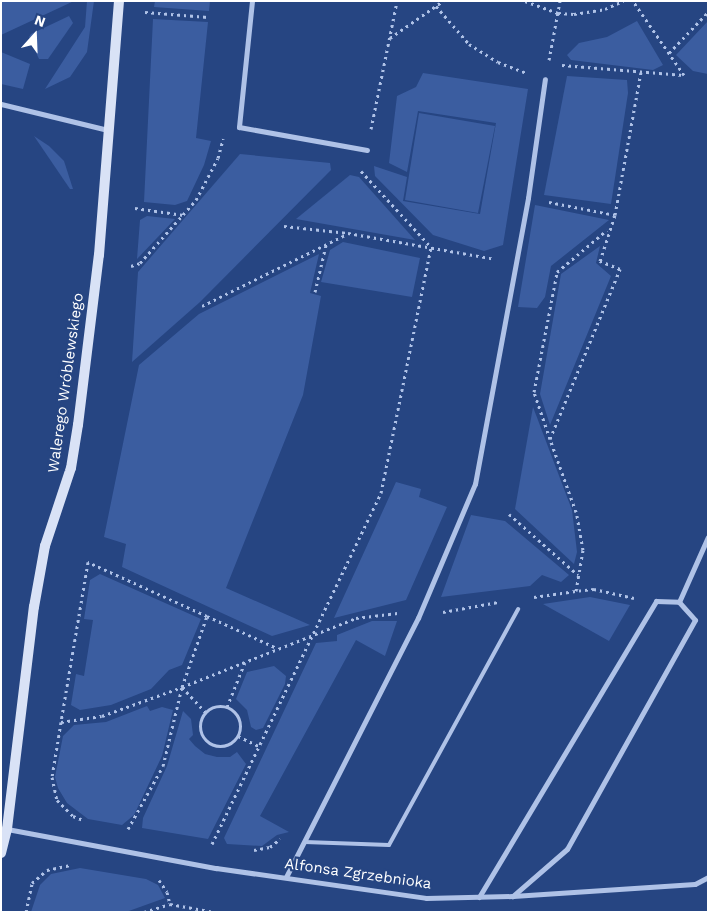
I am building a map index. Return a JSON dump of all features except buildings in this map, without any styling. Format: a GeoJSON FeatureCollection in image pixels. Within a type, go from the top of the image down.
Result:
{"type":"FeatureCollection","features":[{"type":"Feature","properties":{"kind":"street","name":"Walerego Wróblewskiego"},"geometry":{"type":"LineString","coordinates":[[1,853],[8,829],[34,607],[45,546],[71,468],[78,425],[99,255],[119,1]]}},
{"type":"Feature","properties":{"kind":"street"},"geometry":{"type":"LineString","coordinates":[[252,1],[239,127],[367,150]]}},
{"type":"Feature","properties":{"kind":"street"},"geometry":{"type":"LineString","coordinates":[[286,877],[418,618],[475,484],[528,198],[545,79]]}},
{"type":"Feature","properties":{"kind":"street"},"geometry":{"type":"LineString","coordinates":[[1,104],[108,130]]}},
{"type":"Feature","properties":{"kind":"street"},"geometry":{"type":"LineString","coordinates":[[679,602],[708,538]]}},
{"type":"Feature","properties":{"kind":"street"},"geometry":{"type":"LineString","coordinates":[[479,897],[656,601],[679,602],[696,620],[567,849],[514,896]]}},
{"type":"Feature","properties":{"kind":"street","name":"Alfonsa Zgrzebnioka"},"geometry":{"type":"LineString","coordinates":[[8,829],[216,868],[426,898],[514,896],[695,884],[708,877]]}},
{"type":"Feature","properties":{"kind":"lane"},"geometry":{"type":"LineString","coordinates":[[304,842],[389,845],[518,609]]}},
{"type":"Feature","properties":{"kind":"path"},"geometry":{"type":"LineString","coordinates":[[367,150],[397,1]]}},
{"type":"Feature","properties":{"kind":"path"},"geometry":{"type":"LineString","coordinates":[[390,38],[443,1]]}},
{"type":"Feature","properties":{"kind":"path"},"geometry":{"type":"LineString","coordinates":[[524,1],[558,13],[588,13],[623,1]]}},
{"type":"Feature","properties":{"kind":"path"},"geometry":{"type":"LineString","coordinates":[[560,1],[548,63],[684,75],[633,1]]}},
{"type":"Feature","properties":{"kind":"path"},"geometry":{"type":"LineString","coordinates":[[436,6],[469,44],[498,62],[545,79]]}},
{"type":"Feature","properties":{"kind":"path"},"geometry":{"type":"LineString","coordinates":[[145,12],[208,17]]}},
{"type":"Feature","properties":{"kind":"path"},"geometry":{"type":"LineString","coordinates":[[669,54],[708,12]]}},
{"type":"Feature","properties":{"kind":"path"},"geometry":{"type":"LineString","coordinates":[[550,439],[620,269],[600,261],[608,229],[614,215],[641,72]]}},
{"type":"Feature","properties":{"kind":"path"},"geometry":{"type":"LineString","coordinates":[[130,266],[140,263],[184,215],[205,182],[223,139]]}},
{"type":"Feature","properties":{"kind":"path"},"geometry":{"type":"LineString","coordinates":[[360,170],[431,247]]}},
{"type":"Feature","properties":{"kind":"path"},"geometry":{"type":"LineString","coordinates":[[528,198],[614,215]]}},
{"type":"Feature","properties":{"kind":"path"},"geometry":{"type":"LineString","coordinates":[[135,208],[184,215]]}},
{"type":"Feature","properties":{"kind":"path"},"geometry":{"type":"LineString","coordinates":[[284,226],[348,233],[515,263]]}},
{"type":"Feature","properties":{"kind":"path"},"geometry":{"type":"LineString","coordinates":[[576,591],[583,550],[576,512],[534,392],[557,272],[608,229]]}},
{"type":"Feature","properties":{"kind":"path"},"geometry":{"type":"LineString","coordinates":[[202,306],[348,233]]}},
{"type":"Feature","properties":{"kind":"path"},"geometry":{"type":"LineString","coordinates":[[315,292],[326,244]]}},
{"type":"Feature","properties":{"kind":"path"},"geometry":{"type":"LineString","coordinates":[[214,844],[381,493],[431,247]]}},
{"type":"Feature","properties":{"kind":"path"},"geometry":{"type":"LineString","coordinates":[[509,514],[578,576]]}},
{"type":"Feature","properties":{"kind":"path"},"geometry":{"type":"LineString","coordinates":[[90,823],[73,816],[53,790],[61,722],[88,562],[277,648]]}},
{"type":"Feature","properties":{"kind":"path"},"geometry":{"type":"LineString","coordinates":[[526,598],[594,589],[636,598]]}},
{"type":"Feature","properties":{"kind":"path"},"geometry":{"type":"LineString","coordinates":[[61,722],[102,716],[182,687],[277,648],[372,614],[399,613],[418,618],[508,600]]}},
{"type":"Feature","properties":{"kind":"path"},"geometry":{"type":"LineString","coordinates":[[130,829],[163,766],[182,687],[207,616]]}},
{"type":"Feature","properties":{"kind":"path"},"geometry":{"type":"LineString","coordinates":[[227,707],[245,662]]}},
{"type":"Feature","properties":{"kind":"path"},"geometry":{"type":"LineString","coordinates":[[182,687],[205,712]]}},
{"type":"Feature","properties":{"kind":"path"},"geometry":{"type":"LineString","coordinates":[[216,706],[227,707],[236,714],[240,725],[238,736],[230,744],[218,747],[207,743],[200,733],[200,722],[205,712],[216,706]]}},
{"type":"Feature","properties":{"kind":"path"},"geometry":{"type":"LineString","coordinates":[[238,736],[261,747]]}},
{"type":"Feature","properties":{"kind":"path"},"geometry":{"type":"LineString","coordinates":[[248,850],[270,846],[314,824]]}},
{"type":"Feature","properties":{"kind":"path"},"geometry":{"type":"LineString","coordinates":[[122,828],[139,831]]}},
{"type":"Feature","properties":{"kind":"path"},"geometry":{"type":"LineString","coordinates":[[205,842],[223,846]]}},
{"type":"Feature","properties":{"kind":"path"},"geometry":{"type":"LineString","coordinates":[[26,912],[32,883],[47,870],[64,864],[73,865]]}},
{"type":"Feature","properties":{"kind":"path"},"geometry":{"type":"LineString","coordinates":[[153,878],[160,881],[168,892],[170,904]]}},
{"type":"Feature","properties":{"kind":"path"},"geometry":{"type":"LineString","coordinates":[[144,912],[170,904],[214,912]]}},
{"type":"Feature","properties":{"kind":"shaded area"},"geometry":{"type":"Polygon","coordinates":[[[1,1],[74,1],[1,35],[1,1]]]}},
{"type":"Feature","properties":{"kind":"shaded area"},"geometry":{"type":"Polygon","coordinates":[[[87,1],[94,1],[87,52],[70,77],[45,89],[85,27],[87,1]]]}},
{"type":"Feature","properties":{"kind":"shaded area"},"geometry":{"type":"Polygon","coordinates":[[[155,1],[210,1],[209,11],[154,7],[155,1]]]}},
{"type":"Feature","properties":{"kind":"shaded area"},"geometry":{"type":"Polygon","coordinates":[[[69,16],[73,23],[48,59],[39,59],[29,37],[31,34],[69,16]]]}},
{"type":"Feature","properties":{"kind":"shaded area"},"geometry":{"type":"Polygon","coordinates":[[[153,19],[208,22],[196,138],[211,141],[204,165],[187,201],[175,205],[144,202],[153,19]]]}},
{"type":"Feature","properties":{"kind":"shaded area"},"geometry":{"type":"Polygon","coordinates":[[[637,21],[663,65],[653,70],[571,60],[567,55],[579,43],[607,37],[637,21]]]}},
{"type":"Feature","properties":{"kind":"shaded area"},"geometry":{"type":"Polygon","coordinates":[[[708,21],[708,74],[693,71],[676,55],[708,21]]]}},
{"type":"Feature","properties":{"kind":"shaded area"},"geometry":{"type":"Polygon","coordinates":[[[1,52],[30,64],[23,89],[1,84],[1,52]]]}},
{"type":"Feature","properties":{"kind":"shaded area"},"geometry":{"type":"Polygon","coordinates":[[[423,73],[528,89],[503,245],[484,251],[433,235],[375,176],[374,166],[407,177],[403,201],[480,214],[496,123],[418,111],[407,172],[389,163],[397,96],[416,87],[423,73]]]}},
{"type":"Feature","properties":{"kind":"shaded area"},"geometry":{"type":"Polygon","coordinates":[[[567,76],[627,80],[628,93],[611,204],[544,195],[567,76]]]}},
{"type":"Feature","properties":{"kind":"shaded area"},"geometry":{"type":"Polygon","coordinates":[[[419,113],[495,126],[478,213],[405,200],[419,113]]]}},
{"type":"Feature","properties":{"kind":"shaded area"},"geometry":{"type":"Polygon","coordinates":[[[34,136],[49,146],[64,161],[73,189],[70,189],[34,136]]]}},
{"type":"Feature","properties":{"kind":"shaded area"},"geometry":{"type":"Polygon","coordinates":[[[240,154],[330,163],[331,170],[200,302],[132,362],[138,272],[240,154]]]}},
{"type":"Feature","properties":{"kind":"shaded area"},"geometry":{"type":"Polygon","coordinates":[[[350,175],[359,177],[415,240],[296,219],[350,175]]]}},
{"type":"Feature","properties":{"kind":"shaded area"},"geometry":{"type":"Polygon","coordinates":[[[535,205],[609,220],[551,266],[545,297],[537,308],[518,307],[535,205]]]}},
{"type":"Feature","properties":{"kind":"shaded area"},"geometry":{"type":"Polygon","coordinates":[[[147,216],[175,219],[137,259],[140,220],[147,216]]]}},
{"type":"Feature","properties":{"kind":"shaded area"},"geometry":{"type":"Polygon","coordinates":[[[343,242],[420,258],[412,297],[321,282],[330,250],[343,242]]]}},
{"type":"Feature","properties":{"kind":"shaded area"},"geometry":{"type":"Polygon","coordinates":[[[600,246],[596,263],[611,276],[550,425],[540,394],[561,274],[600,246]]]}},
{"type":"Feature","properties":{"kind":"shaded area"},"geometry":{"type":"Polygon","coordinates":[[[319,254],[310,293],[321,296],[303,395],[226,588],[310,625],[272,636],[122,567],[126,544],[104,537],[139,365],[199,314],[319,254]]]}},
{"type":"Feature","properties":{"kind":"shaded area"},"geometry":{"type":"Polygon","coordinates":[[[533,407],[572,510],[577,552],[574,564],[515,509],[533,407]]]}},
{"type":"Feature","properties":{"kind":"shaded area"},"geometry":{"type":"Polygon","coordinates":[[[396,482],[421,489],[419,497],[447,507],[406,600],[334,618],[396,482]]]}},
{"type":"Feature","properties":{"kind":"shaded area"},"geometry":{"type":"Polygon","coordinates":[[[471,515],[505,521],[569,575],[561,582],[542,575],[530,586],[441,597],[471,515]]]}},
{"type":"Feature","properties":{"kind":"shaded area"},"geometry":{"type":"Polygon","coordinates":[[[100,574],[201,619],[182,665],[169,670],[151,689],[111,705],[80,710],[71,705],[76,674],[84,676],[93,620],[84,619],[90,580],[100,574]]]}},
{"type":"Feature","properties":{"kind":"shaded area"},"geometry":{"type":"Polygon","coordinates":[[[590,597],[630,605],[609,641],[543,604],[590,597]]]}},
{"type":"Feature","properties":{"kind":"shaded area"},"geometry":{"type":"Polygon","coordinates":[[[372,621],[397,621],[385,656],[356,640],[260,816],[289,832],[277,835],[262,846],[227,844],[224,838],[316,643],[337,641],[337,635],[372,621]]]}},
{"type":"Feature","properties":{"kind":"shaded area"},"geometry":{"type":"Polygon","coordinates":[[[274,666],[286,676],[285,684],[263,728],[256,730],[251,727],[247,710],[236,699],[247,672],[274,666]]]}},
{"type":"Feature","properties":{"kind":"shaded area"},"geometry":{"type":"Polygon","coordinates":[[[147,706],[150,711],[162,707],[173,710],[162,756],[134,815],[122,825],[88,819],[67,803],[58,788],[55,777],[63,736],[74,725],[106,722],[147,706]]]}},
{"type":"Feature","properties":{"kind":"shaded area"},"geometry":{"type":"Polygon","coordinates":[[[183,711],[191,719],[193,735],[189,739],[195,746],[205,754],[217,757],[230,757],[237,752],[246,764],[208,839],[142,828],[143,818],[167,766],[183,711]]]}},
{"type":"Feature","properties":{"kind":"shaded area"},"geometry":{"type":"Polygon","coordinates":[[[80,868],[146,879],[158,885],[165,898],[126,912],[31,912],[40,885],[51,874],[80,868]]]}}]}
